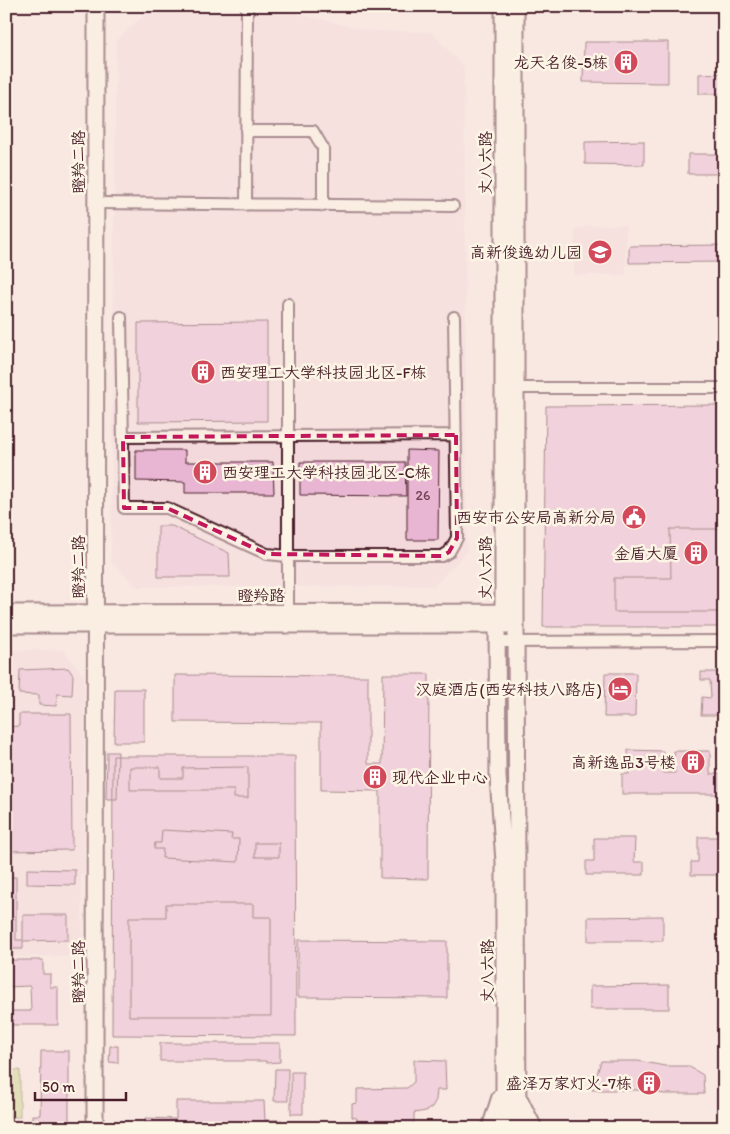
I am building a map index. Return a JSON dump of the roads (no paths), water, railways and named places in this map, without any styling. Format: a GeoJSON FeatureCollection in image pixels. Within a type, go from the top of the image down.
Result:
{"type":"FeatureCollection","features":[{"type":"Feature","properties":{"kind":"main road","name":"瞪羚二路"},"geometry":{"type":"LineString","coordinates":[[96,6],[96,1128]]}},
{"type":"Feature","properties":{"kind":"main road","name":"丈八六路"},"geometry":{"type":"LineString","coordinates":[[503,6],[508,619],[516,642],[518,1128]]}},
{"type":"Feature","properties":{"kind":"main road","name":"丈八六路"},"geometry":{"type":"LineString","coordinates":[[504,1128],[504,862],[498,777],[497,642],[508,619],[517,388],[516,6]]}},
{"type":"Feature","properties":{"kind":"main road","name":"瞪羚路"},"geometry":{"type":"LineString","coordinates":[[6,613],[95,619],[508,619]]}},
{"type":"Feature","properties":{"kind":"main road","name":"瞪羚路"},"geometry":{"type":"LineString","coordinates":[[6,625],[95,619],[288,613],[508,619]]}},
{"type":"Feature","properties":{"kind":"main road"},"geometry":{"type":"LineString","coordinates":[[490,1128],[504,1083]]}},
{"type":"Feature","properties":{"kind":"main road"},"geometry":{"type":"LineString","coordinates":[[518,1097],[534,1128]]}},
{"type":"Feature","properties":{"kind":"street"},"geometry":{"type":"LineString","coordinates":[[246,205],[247,6]]}},
{"type":"Feature","properties":{"kind":"street"},"geometry":{"type":"LineString","coordinates":[[246,131],[313,131],[323,148],[322,206]]}},
{"type":"Feature","properties":{"kind":"street"},"geometry":{"type":"LineString","coordinates":[[96,203],[453,206]]}},
{"type":"Feature","properties":{"kind":"street"},"geometry":{"type":"LineString","coordinates":[[288,304],[288,613]]}},
{"type":"Feature","properties":{"kind":"street"},"geometry":{"type":"LineString","coordinates":[[121,317],[124,508],[167,508],[267,554],[288,556],[442,556],[449,552],[457,538],[454,317]]}},
{"type":"Feature","properties":{"kind":"street"},"geometry":{"type":"LineString","coordinates":[[517,388],[724,388]]}},
{"type":"Feature","properties":{"kind":"street"},"geometry":{"type":"LineString","coordinates":[[123,437],[456,435]]}},
{"type":"Feature","properties":{"kind":"street"},"geometry":{"type":"LineString","coordinates":[[497,642],[724,641]]}},
{"type":"Feature","properties":{"kind":"place","name":"龙天名俊-5栋"},"geometry":{"type":"Point","coordinates":[626,62]}},
{"type":"Feature","properties":{"kind":"place","name":"高新俊逸幼儿园"},"geometry":{"type":"Point","coordinates":[600,252]}},
{"type":"Feature","properties":{"kind":"place","name":"西安理工大学科技园北区-F栋"},"geometry":{"type":"Point","coordinates":[203,372]}},
{"type":"Feature","properties":{"kind":"place","name":"西安理工大学科技园北区-C栋"},"geometry":{"type":"Point","coordinates":[205,472]}},
{"type":"Feature","properties":{"kind":"place","name":"西安市公安局高新分局"},"geometry":{"type":"Point","coordinates":[634,517]}},
{"type":"Feature","properties":{"kind":"place","name":"金盾大厦"},"geometry":{"type":"Point","coordinates":[696,553]}},
{"type":"Feature","properties":{"kind":"place","name":"汉庭酒店(西安科技八路店)"},"geometry":{"type":"Point","coordinates":[620,689]}},
{"type":"Feature","properties":{"kind":"place","name":"高新逸品3号楼"},"geometry":{"type":"Point","coordinates":[693,762]}},
{"type":"Feature","properties":{"kind":"place","name":"现代企业中心"},"geometry":{"type":"Point","coordinates":[375,777]}},
{"type":"Feature","properties":{"kind":"place","name":"盛泽万家灯火-7栋"},"geometry":{"type":"Point","coordinates":[649,1083]}}]}
